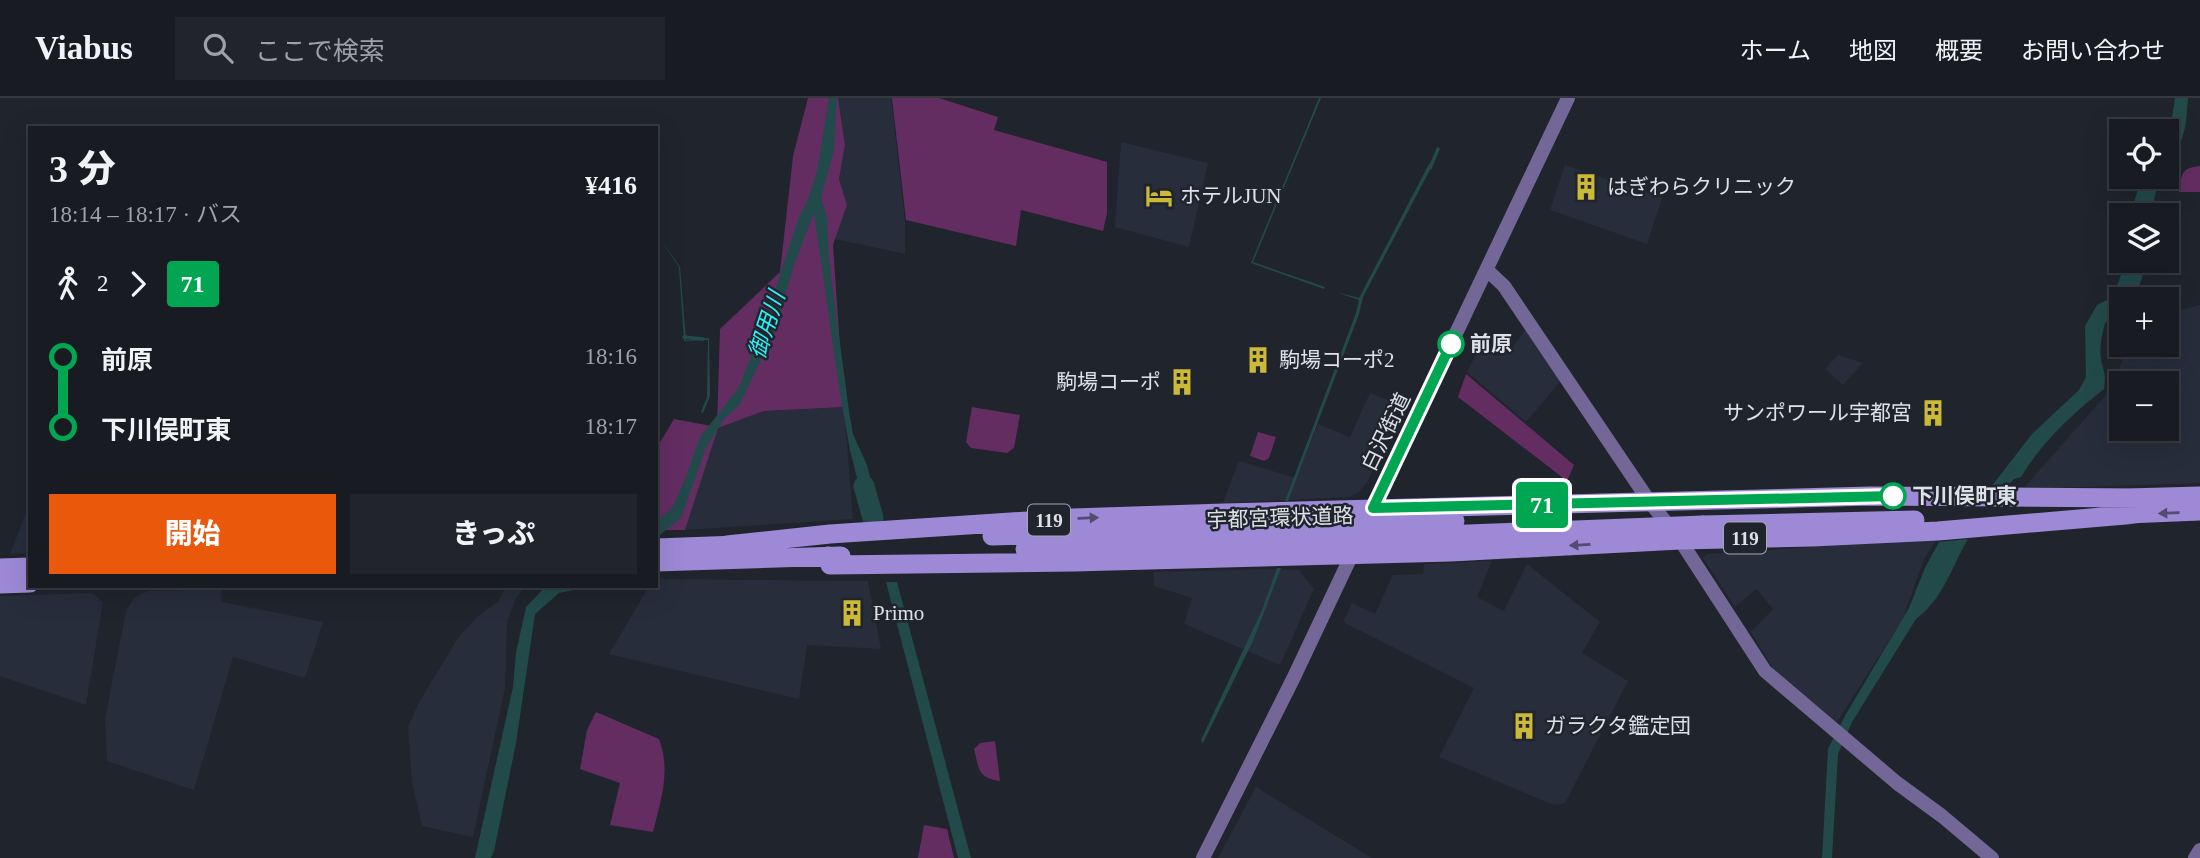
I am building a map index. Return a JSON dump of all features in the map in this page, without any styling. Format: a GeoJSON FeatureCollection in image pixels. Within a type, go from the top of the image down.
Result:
{"type":"FeatureCollection","features":[{"type":"Feature","properties":{"kind":"highway","name":"119"},"geometry":{"type":"LineString","coordinates":[[727,545],[830,534],[1073,519],[1373,508],[1937,495],[2139,506]]}},
{"type":"Feature","properties":{"kind":"highway","name":"宇都宮環状道路"},"geometry":{"type":"LineString","coordinates":[[2139,506],[2200,496]]}},
{"type":"Feature","properties":{"kind":"highway","name":"119"},"geometry":{"type":"LineString","coordinates":[[828,556],[830,565],[1074,562],[1451,552],[1680,540],[1938,531],[2139,506]]}},
{"type":"Feature","properties":{"kind":"highway","name":"宇都宮環状道路"},"geometry":{"type":"LineString","coordinates":[[659,555],[828,556],[1315,533],[2139,506],[2200,511]]}},
{"type":"Feature","properties":{"kind":"highway","name":"宇都宮環状道路"},"geometry":{"type":"LineString","coordinates":[[659,555],[727,545],[1315,533]]}},
{"type":"Feature","properties":{"kind":"highway"},"geometry":{"type":"LineString","coordinates":[[0,568],[28,567]]}},
{"type":"Feature","properties":{"kind":"highway"},"geometry":{"type":"LineString","coordinates":[[0,584],[28,583]]}},
{"type":"Feature","properties":{"kind":"main road","name":"白沢街道"},"geometry":{"type":"LineString","coordinates":[[1203,858],[1293,679],[1568,98]]}},
{"type":"Feature","properties":{"kind":"main road"},"geometry":{"type":"LineString","coordinates":[[1487,270],[1504,286],[1649,501],[1680,540],[1765,671],[1832,729],[1992,858]]}},
{"type":"Feature","properties":{"kind":"main road"},"geometry":{"type":"LineString","coordinates":[[2195,858],[2200,850]]}},
{"type":"Feature","properties":{"kind":"shaded area"},"geometry":{"type":"Polygon","coordinates":[[[808,98],[838,98],[845,145],[839,179],[847,205],[833,245],[844,407],[764,411],[718,428],[685,530],[658,530],[658,446],[674,419],[717,427],[720,329],[780,272],[793,156],[808,98]]]}},
{"type":"Feature","properties":{"kind":"shaded area"},"geometry":{"type":"Polygon","coordinates":[[[838,98],[891,98],[905,220],[905,254],[835,239],[847,205],[839,179],[845,145],[838,98]]]}},
{"type":"Feature","properties":{"kind":"shaded area"},"geometry":{"type":"Polygon","coordinates":[[[892,98],[939,98],[998,117],[994,130],[1107,162],[1107,213],[1103,231],[1021,210],[1016,246],[906,220],[892,98]]]}},
{"type":"Feature","properties":{"kind":"shaded area"},"geometry":{"type":"Polygon","coordinates":[[[1121,142],[1208,163],[1189,247],[1115,227],[1121,142]]]}},
{"type":"Feature","properties":{"kind":"shaded area"},"geometry":{"type":"Polygon","coordinates":[[[1565,165],[1662,198],[1647,244],[1550,210],[1565,165]]]}},
{"type":"Feature","properties":{"kind":"shaded area"},"geometry":{"type":"Polygon","coordinates":[[[2200,166],[2200,192],[2179,192],[2183,173],[2200,166]]]}},
{"type":"Feature","properties":{"kind":"shaded area"},"geometry":{"type":"Polygon","coordinates":[[[2200,305],[2200,483],[2023,489],[2105,396],[2109,388],[2109,441],[2179,441],[2179,371],[2118,371],[2122,362],[2121,357],[2179,357],[2179,311],[2200,305]]]}},
{"type":"Feature","properties":{"kind":"shaded area"},"geometry":{"type":"Polygon","coordinates":[[[1528,326],[1563,378],[1526,422],[1467,372],[1488,331],[1512,348],[1528,326]]]}},
{"type":"Feature","properties":{"kind":"shaded area"},"geometry":{"type":"Polygon","coordinates":[[[1838,355],[1863,363],[1843,385],[1825,369],[1838,355]]]}},
{"type":"Feature","properties":{"kind":"shaded area"},"geometry":{"type":"Polygon","coordinates":[[[1466,374],[1574,465],[1567,481],[1458,397],[1466,374]]]}},
{"type":"Feature","properties":{"kind":"shaded area"},"geometry":{"type":"Polygon","coordinates":[[[1370,393],[1400,405],[1368,481],[1359,492],[1349,497],[1223,503],[1239,461],[1296,478],[1318,424],[1350,437],[1370,393]]]}},
{"type":"Feature","properties":{"kind":"shaded area"},"geometry":{"type":"Polygon","coordinates":[[[844,407],[853,519],[685,530],[717,428],[764,411],[844,407]]]}},
{"type":"Feature","properties":{"kind":"shaded area"},"geometry":{"type":"Polygon","coordinates":[[[972,407],[1020,415],[1014,448],[1007,453],[971,448],[966,442],[972,407]]]}},
{"type":"Feature","properties":{"kind":"shaded area"},"geometry":{"type":"Polygon","coordinates":[[[1258,432],[1276,437],[1269,458],[1264,461],[1250,456],[1258,432]]]}},
{"type":"Feature","properties":{"kind":"shaded area"},"geometry":{"type":"Polygon","coordinates":[[[28,507],[28,553],[10,554],[28,507]]]}},
{"type":"Feature","properties":{"kind":"shaded area"},"geometry":{"type":"Polygon","coordinates":[[[1937,539],[1924,559],[1902,620],[1837,722],[1775,672],[1751,632],[1773,609],[1756,589],[1735,607],[1703,558],[1707,554],[1937,539]]]}},
{"type":"Feature","properties":{"kind":"shaded area"},"geometry":{"type":"Polygon","coordinates":[[[1492,561],[1477,597],[1504,611],[1527,564],[1600,622],[1582,653],[1628,681],[1565,803],[1554,805],[1439,757],[1474,688],[1343,622],[1352,603],[1375,614],[1393,575],[1423,574],[1424,564],[1492,561]]]}},
{"type":"Feature","properties":{"kind":"shaded area"},"geometry":{"type":"Polygon","coordinates":[[[1299,570],[1314,589],[1280,665],[1184,624],[1192,598],[1154,586],[1153,572],[1299,570]]]}},
{"type":"Feature","properties":{"kind":"shaded area"},"geometry":{"type":"Polygon","coordinates":[[[658,579],[868,581],[881,649],[807,645],[799,699],[609,654],[648,588],[658,588],[658,579]]]}},
{"type":"Feature","properties":{"kind":"shaded area"},"geometry":{"type":"Polygon","coordinates":[[[505,588],[524,588],[517,596],[507,621],[505,688],[473,837],[422,826],[412,782],[408,726],[418,704],[458,638],[478,616],[499,601],[505,588]]]}},
{"type":"Feature","properties":{"kind":"shaded area"},"geometry":{"type":"Polygon","coordinates":[[[221,589],[222,602],[323,622],[305,678],[233,657],[194,790],[107,761],[105,719],[126,611],[134,598],[148,591],[221,589]]]}},
{"type":"Feature","properties":{"kind":"shaded area"},"geometry":{"type":"Polygon","coordinates":[[[92,593],[103,602],[86,705],[0,676],[0,596],[92,593]]]}},
{"type":"Feature","properties":{"kind":"shaded area"},"geometry":{"type":"Polygon","coordinates":[[[596,712],[659,739],[663,751],[664,774],[662,797],[653,832],[610,825],[620,783],[580,769],[587,730],[596,712]]]}},
{"type":"Feature","properties":{"kind":"shaded area"},"geometry":{"type":"Polygon","coordinates":[[[995,741],[1000,781],[983,775],[978,767],[974,749],[980,743],[995,741]]]}},
{"type":"Feature","properties":{"kind":"shaded area"},"geometry":{"type":"Polygon","coordinates":[[[1256,787],[1372,858],[1218,858],[1256,787]]]}},
{"type":"Feature","properties":{"kind":"shaded area"},"geometry":{"type":"Polygon","coordinates":[[[924,825],[947,829],[954,858],[918,858],[924,825]]]}},
{"type":"Feature","properties":{"kind":"water","name":"御用川"},"geometry":{"type":"Polygon","coordinates":[[[829,98],[837,98],[834,150],[821,198],[827,217],[829,260],[853,434],[867,465],[879,513],[866,514],[850,450],[814,213],[795,262],[776,328],[740,404],[724,419],[706,448],[681,518],[658,536],[658,519],[672,508],[700,437],[739,387],[817,171],[829,98]]]}},
{"type":"Feature","properties":{"kind":"water"},"geometry":{"type":"Polygon","coordinates":[[[1319,98],[1253,262],[1325,287],[1324,289],[1251,263],[1319,98]]]}},
{"type":"Feature","properties":{"kind":"water"},"geometry":{"type":"Polygon","coordinates":[[[2175,98],[2188,98],[2184,132],[2179,145],[2179,119],[2171,119],[2175,98]]]}},
{"type":"Feature","properties":{"kind":"water"},"geometry":{"type":"Polygon","coordinates":[[[1429,164],[1432,166],[1363,297],[1359,314],[1288,501],[1285,501],[1356,313],[1359,300],[1336,292],[1359,298],[1429,164]]]}},
{"type":"Feature","properties":{"kind":"water"},"geometry":{"type":"Polygon","coordinates":[[[2138,189],[2156,189],[2154,203],[2134,203],[2138,189]]]}},
{"type":"Feature","properties":{"kind":"water"},"geometry":{"type":"Polygon","coordinates":[[[658,236],[680,267],[686,340],[709,338],[710,396],[703,413],[701,412],[707,397],[708,340],[684,341],[679,267],[658,236]]]}},
{"type":"Feature","properties":{"kind":"water"},"geometry":{"type":"Polygon","coordinates":[[[2122,273],[2143,273],[2139,287],[2117,287],[2122,273]]]}},
{"type":"Feature","properties":{"kind":"water"},"geometry":{"type":"Polygon","coordinates":[[[2109,299],[2109,320],[2105,323],[2100,350],[2105,376],[2104,389],[2058,429],[2021,477],[2014,479],[2004,489],[1991,487],[2032,434],[2079,390],[2086,377],[2085,326],[2097,305],[2109,299]]]}},
{"type":"Feature","properties":{"kind":"water"},"geometry":{"type":"Polygon","coordinates":[[[1968,539],[1934,602],[1916,619],[1852,722],[1838,754],[1832,858],[1822,858],[1828,749],[1909,608],[1939,542],[1968,539]]]}},
{"type":"Feature","properties":{"kind":"water"},"geometry":{"type":"Polygon","coordinates":[[[1277,568],[1281,568],[1253,641],[1203,743],[1201,740],[1262,610],[1277,568]]]}},
{"type":"Feature","properties":{"kind":"water"},"geometry":{"type":"Polygon","coordinates":[[[886,582],[897,582],[971,858],[958,858],[886,582]]]}},
{"type":"Feature","properties":{"kind":"water"},"geometry":{"type":"Polygon","coordinates":[[[544,588],[583,588],[559,593],[535,614],[516,743],[494,851],[491,858],[475,858],[513,687],[516,653],[526,607],[544,588]]]}},
{"type":"Feature","properties":{"kind":"waterway"},"geometry":{"type":"LineString","coordinates":[[1430,168],[1438,149]]}},
{"type":"Feature","properties":{"kind":"waterway"},"geometry":{"type":"LineString","coordinates":[[684,337],[703,339]]}},
{"type":"Feature","properties":{"kind":"waterway"},"geometry":{"type":"LineString","coordinates":[[864,486],[873,518]]}},
{"type":"Feature","properties":{"kind":"bus line","name":"71"},"geometry":{"type":"LineString","coordinates":[[1451,344],[1373,508],[1893,496]]}},
{"type":"Feature","properties":{"kind":"place","name":"はぎわらクリニック"},"geometry":{"type":"Point","coordinates":[1586,187]}},
{"type":"Feature","properties":{"kind":"place","name":"ホテルJUN"},"geometry":{"type":"Point","coordinates":[1159,196]}},
{"type":"Feature","properties":{"kind":"place","name":"前原"},"geometry":{"type":"Point","coordinates":[1451,344]}},
{"type":"Feature","properties":{"kind":"place","name":"駒場コーポ2"},"geometry":{"type":"Point","coordinates":[1258,360]}},
{"type":"Feature","properties":{"kind":"place","name":"駒場コーポ"},"geometry":{"type":"Point","coordinates":[1182,382]}},
{"type":"Feature","properties":{"kind":"place","name":"サンポワール宇都宮"},"geometry":{"type":"Point","coordinates":[1933,413]}},
{"type":"Feature","properties":{"kind":"place","name":"下川俣町東"},"geometry":{"type":"Point","coordinates":[1893,496]}},
{"type":"Feature","properties":{"kind":"place","name":"Primo"},"geometry":{"type":"Point","coordinates":[852,613]}},
{"type":"Feature","properties":{"kind":"place","name":"ガラクタ鑑定団"},"geometry":{"type":"Point","coordinates":[1524,726]}}]}
